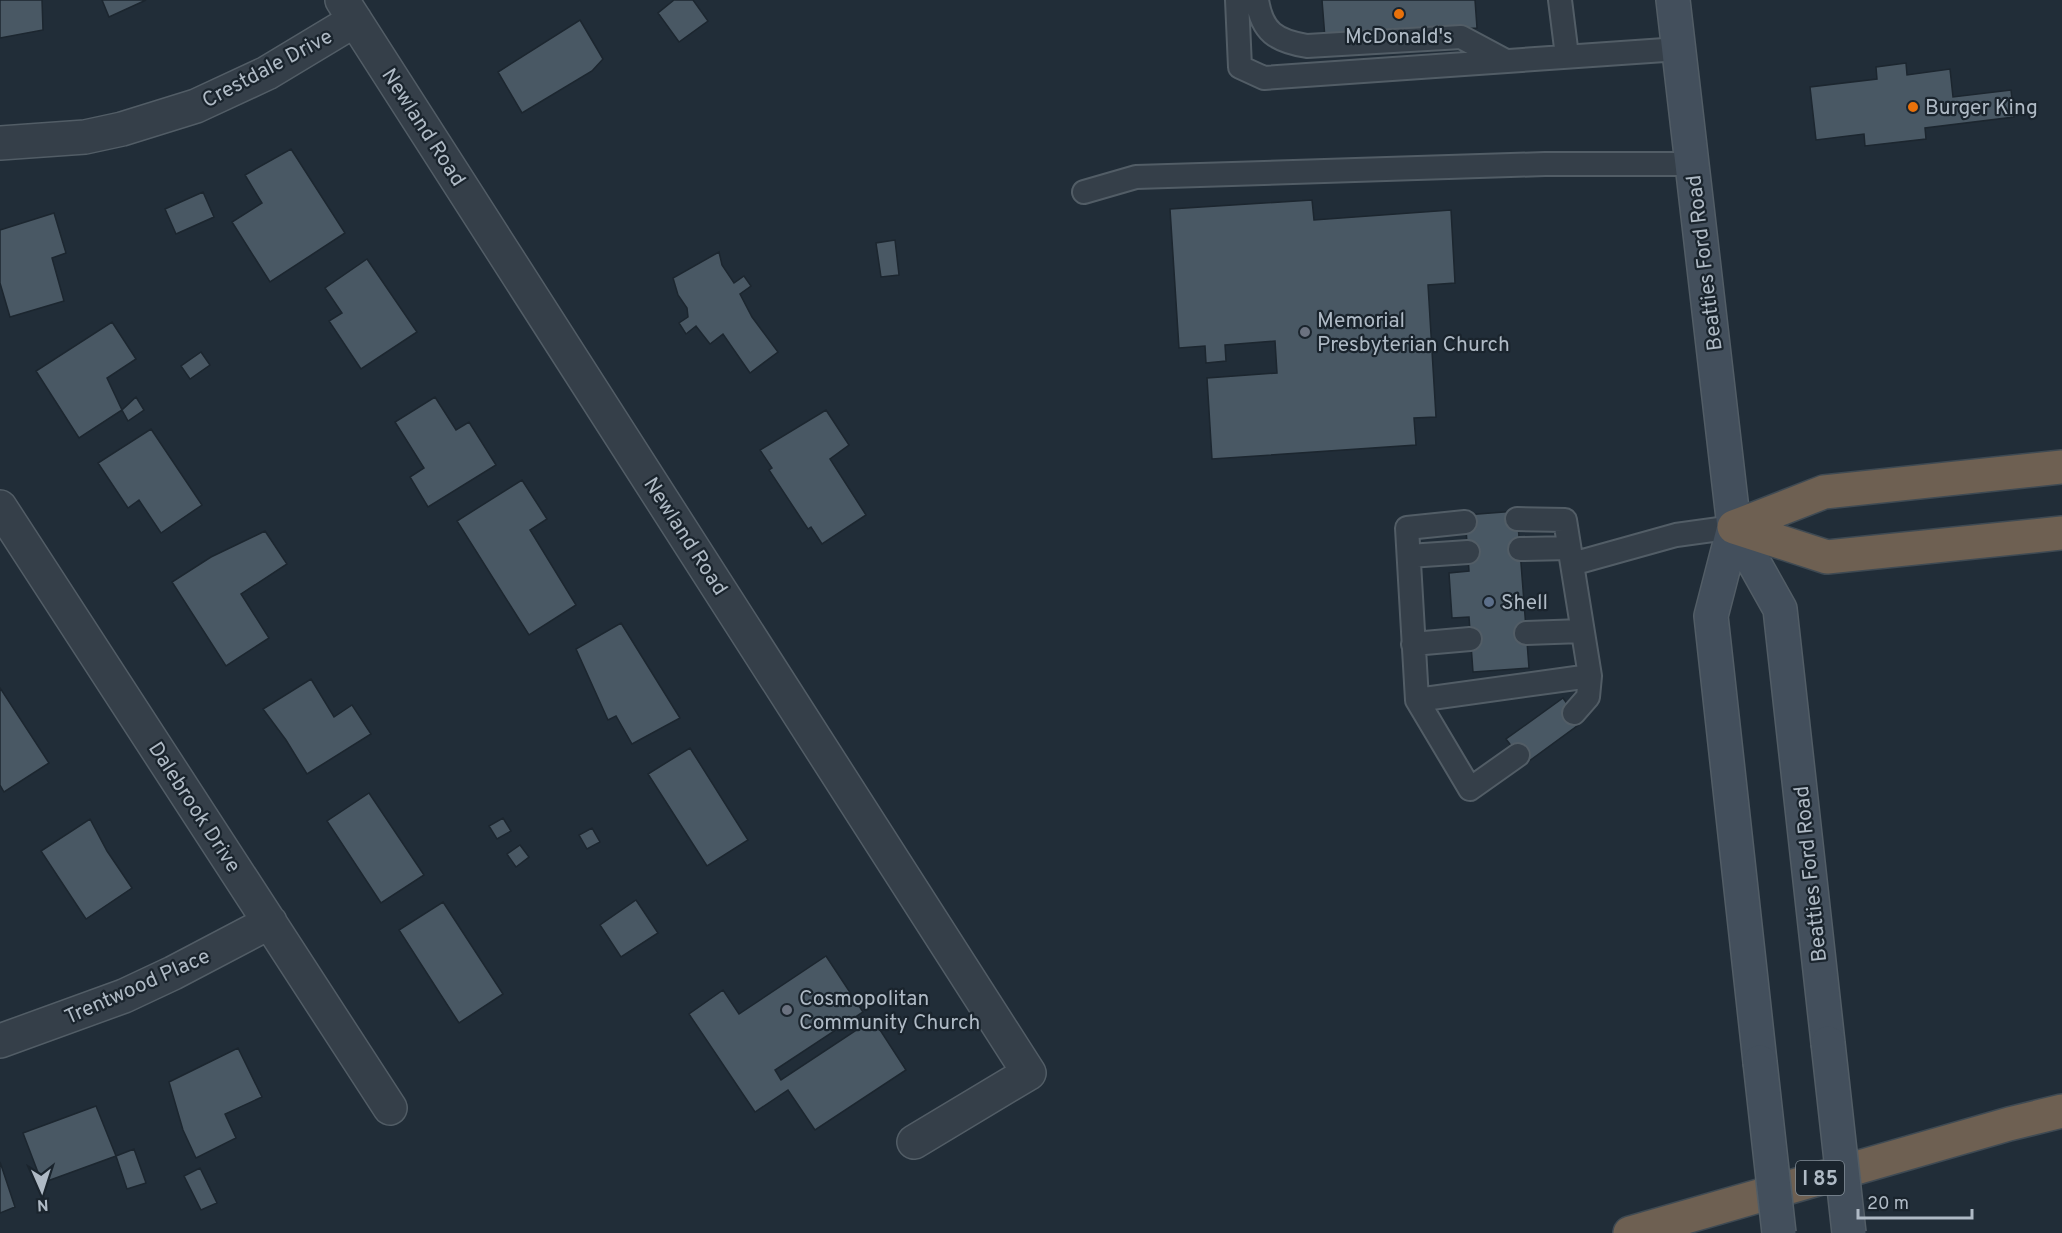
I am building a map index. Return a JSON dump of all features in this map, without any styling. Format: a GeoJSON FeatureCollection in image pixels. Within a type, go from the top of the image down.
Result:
{"type":"FeatureCollection","features":[{"type":"Feature","properties":{"kind":"highway"},"geometry":{"type":"LineString","coordinates":[[1734,527],[1824,492],[2062,467]]}},
{"type":"Feature","properties":{"kind":"highway"},"geometry":{"type":"LineString","coordinates":[[1734,527],[1827,557],[2062,533]]}},
{"type":"Feature","properties":{"kind":"highway"},"geometry":{"type":"LineString","coordinates":[[2009,1124],[2062,1091]]}},
{"type":"Feature","properties":{"kind":"highway","name":"I 85"},"geometry":{"type":"LineString","coordinates":[[1630,1233],[2062,1110]]}},
{"type":"Feature","properties":{"kind":"main road","name":"Beatties Ford Road"},"geometry":{"type":"LineString","coordinates":[[1673,0],[1734,527],[1712,616],[1779,1233]]}},
{"type":"Feature","properties":{"kind":"main road","name":"Beatties Ford Road"},"geometry":{"type":"LineString","coordinates":[[1734,527],[1780,609],[1849,1233]]}},
{"type":"Feature","properties":{"kind":"street","name":"Crestdale Drive"},"geometry":{"type":"LineString","coordinates":[[0,143],[85,137],[122,129],[196,106],[267,73],[349,10]]}},
{"type":"Feature","properties":{"kind":"street","name":"Newland Road"},"geometry":{"type":"LineString","coordinates":[[349,10],[1029,1073],[914,1142]]}},
{"type":"Feature","properties":{"kind":"street","name":"Dalebrook Drive"},"geometry":{"type":"LineString","coordinates":[[0,507],[390,1108]]}},
{"type":"Feature","properties":{"kind":"street","name":"Trentwood Place"},"geometry":{"type":"LineString","coordinates":[[0,1041],[124,996],[270,922]]}},
{"type":"Feature","properties":{"kind":"lane"},"geometry":{"type":"LineString","coordinates":[[1237,0],[1240,67],[1264,78],[1679,49]]}},
{"type":"Feature","properties":{"kind":"lane"},"geometry":{"type":"LineString","coordinates":[[1257,0],[1259,16],[1272,35],[1289,43],[1307,46],[1461,37],[1504,60]]}},
{"type":"Feature","properties":{"kind":"lane"},"geometry":{"type":"LineString","coordinates":[[1560,0],[1567,56]]}},
{"type":"Feature","properties":{"kind":"lane"},"geometry":{"type":"LineString","coordinates":[[1084,192],[1136,177],[1545,164],[1692,164]]}},
{"type":"Feature","properties":{"kind":"lane"},"geometry":{"type":"LineString","coordinates":[[1517,519],[1565,520],[1590,676],[1588,696],[1574,713]]}},
{"type":"Feature","properties":{"kind":"lane"},"geometry":{"type":"LineString","coordinates":[[1465,522],[1407,528],[1417,700],[1470,789],[1518,755]]}},
{"type":"Feature","properties":{"kind":"lane"},"geometry":{"type":"LineString","coordinates":[[1520,549],[1570,556],[1676,535],[1734,527]]}},
{"type":"Feature","properties":{"kind":"lane"},"geometry":{"type":"LineString","coordinates":[[1409,556],[1468,552]]}},
{"type":"Feature","properties":{"kind":"lane"},"geometry":{"type":"LineString","coordinates":[[1526,633],[1582,631]]}},
{"type":"Feature","properties":{"kind":"lane"},"geometry":{"type":"LineString","coordinates":[[1413,644],[1470,639]]}},
{"type":"Feature","properties":{"kind":"lane"},"geometry":{"type":"LineString","coordinates":[[1417,700],[1590,676]]}},
{"type":"Feature","properties":{"kind":"building"},"geometry":{"type":"Polygon","coordinates":[[[0,0],[42,0],[43,30],[0,38],[0,0]]]}},
{"type":"Feature","properties":{"kind":"building"},"geometry":{"type":"Polygon","coordinates":[[[102,0],[146,0],[109,17],[102,0]]]}},
{"type":"Feature","properties":{"kind":"building"},"geometry":{"type":"Polygon","coordinates":[[[674,0],[693,0],[708,21],[679,42],[658,13],[674,0]]]}},
{"type":"Feature","properties":{"kind":"building","name":"McDonald's"},"geometry":{"type":"Polygon","coordinates":[[[1322,0],[1475,0],[1477,28],[1325,38],[1322,0]]]}},
{"type":"Feature","properties":{"kind":"building"},"geometry":{"type":"Polygon","coordinates":[[[580,20],[603,59],[592,71],[522,113],[498,72],[580,20]]]}},
{"type":"Feature","properties":{"kind":"building","name":"Burger King"},"geometry":{"type":"Polygon","coordinates":[[[1906,63],[1907,75],[1950,69],[1953,97],[2011,90],[2014,117],[1925,128],[1926,139],[1865,146],[1864,134],[1816,140],[1810,87],[1877,79],[1876,67],[1906,63]]]}},
{"type":"Feature","properties":{"kind":"building"},"geometry":{"type":"Polygon","coordinates":[[[291,149],[345,233],[270,282],[232,222],[262,203],[245,175],[291,149]]]}},
{"type":"Feature","properties":{"kind":"building"},"geometry":{"type":"Polygon","coordinates":[[[203,192],[214,217],[176,234],[165,209],[203,192]]]}},
{"type":"Feature","properties":{"kind":"building","name":"Memorial Presbyterian Church"},"geometry":{"type":"Polygon","coordinates":[[[1312,200],[1314,220],[1451,210],[1455,283],[1428,285],[1436,417],[1414,418],[1416,445],[1212,459],[1207,378],[1277,373],[1275,341],[1225,345],[1226,361],[1206,363],[1205,346],[1179,348],[1170,209],[1312,200]]]}},
{"type":"Feature","properties":{"kind":"building"},"geometry":{"type":"Polygon","coordinates":[[[54,213],[66,253],[52,258],[64,301],[10,317],[0,283],[0,230],[54,213]]]}},
{"type":"Feature","properties":{"kind":"building"},"geometry":{"type":"Polygon","coordinates":[[[895,240],[899,275],[881,277],[876,243],[895,240]]]}},
{"type":"Feature","properties":{"kind":"building"},"geometry":{"type":"Polygon","coordinates":[[[719,252],[722,265],[734,283],[744,276],[751,286],[740,294],[752,317],[778,352],[750,373],[723,334],[710,344],[696,326],[686,334],[679,323],[688,317],[687,308],[678,295],[673,278],[719,252]]]}},
{"type":"Feature","properties":{"kind":"building"},"geometry":{"type":"Polygon","coordinates":[[[367,259],[417,332],[361,369],[329,321],[342,313],[325,288],[367,259]]]}},
{"type":"Feature","properties":{"kind":"building"},"geometry":{"type":"Polygon","coordinates":[[[112,322],[136,359],[107,378],[122,410],[79,438],[36,371],[112,322]]]}},
{"type":"Feature","properties":{"kind":"building"},"geometry":{"type":"Polygon","coordinates":[[[201,352],[210,365],[190,379],[181,366],[201,352]]]}},
{"type":"Feature","properties":{"kind":"building"},"geometry":{"type":"Polygon","coordinates":[[[136,397],[144,410],[128,421],[122,410],[136,397]]]}},
{"type":"Feature","properties":{"kind":"building"},"geometry":{"type":"Polygon","coordinates":[[[435,397],[456,430],[469,422],[496,465],[428,507],[410,477],[424,468],[395,422],[435,397]]]}},
{"type":"Feature","properties":{"kind":"building"},"geometry":{"type":"Polygon","coordinates":[[[826,410],[849,445],[830,459],[866,515],[822,544],[811,527],[808,529],[769,470],[772,468],[760,450],[826,410]]]}},
{"type":"Feature","properties":{"kind":"building"},"geometry":{"type":"Polygon","coordinates":[[[151,429],[202,505],[161,533],[139,500],[128,508],[98,463],[151,429]]]}},
{"type":"Feature","properties":{"kind":"building"},"geometry":{"type":"Polygon","coordinates":[[[522,480],[547,519],[530,530],[576,605],[529,635],[457,521],[522,480]]]}},
{"type":"Feature","properties":{"kind":"building"},"geometry":{"type":"Polygon","coordinates":[[[1517,511],[1529,668],[1473,672],[1469,617],[1452,618],[1449,573],[1469,571],[1465,515],[1517,511]]]}},
{"type":"Feature","properties":{"kind":"building"},"geometry":{"type":"Polygon","coordinates":[[[265,531],[287,564],[241,594],[269,638],[226,666],[172,582],[211,557],[265,531]]]}},
{"type":"Feature","properties":{"kind":"building"},"geometry":{"type":"Polygon","coordinates":[[[621,623],[680,718],[632,744],[616,716],[608,720],[576,649],[621,623]]]}},
{"type":"Feature","properties":{"kind":"building"},"geometry":{"type":"Polygon","coordinates":[[[311,679],[334,717],[352,705],[371,734],[307,774],[263,709],[311,679]]]}},
{"type":"Feature","properties":{"kind":"building"},"geometry":{"type":"Polygon","coordinates":[[[0,688],[49,763],[4,792],[0,785],[0,688]]]}},
{"type":"Feature","properties":{"kind":"building"},"geometry":{"type":"Polygon","coordinates":[[[1563,698],[1581,723],[1525,764],[1506,739],[1563,698]]]}},
{"type":"Feature","properties":{"kind":"building"},"geometry":{"type":"Polygon","coordinates":[[[690,748],[748,840],[707,866],[648,774],[690,748]]]}},
{"type":"Feature","properties":{"kind":"building"},"geometry":{"type":"Polygon","coordinates":[[[369,793],[424,875],[381,903],[327,821],[369,793]]]}},
{"type":"Feature","properties":{"kind":"building"},"geometry":{"type":"Polygon","coordinates":[[[503,818],[511,831],[497,839],[489,826],[503,818]]]}},
{"type":"Feature","properties":{"kind":"building"},"geometry":{"type":"Polygon","coordinates":[[[90,819],[107,851],[132,888],[86,919],[41,851],[90,819]]]}},
{"type":"Feature","properties":{"kind":"building"},"geometry":{"type":"Polygon","coordinates":[[[592,828],[600,842],[587,849],[579,835],[592,828]]]}},
{"type":"Feature","properties":{"kind":"building"},"geometry":{"type":"Polygon","coordinates":[[[520,845],[529,857],[516,867],[507,854],[520,845]]]}},
{"type":"Feature","properties":{"kind":"building"},"geometry":{"type":"Polygon","coordinates":[[[636,900],[658,933],[621,957],[600,925],[636,900]]]}},
{"type":"Feature","properties":{"kind":"building"},"geometry":{"type":"Polygon","coordinates":[[[443,902],[503,994],[459,1023],[399,930],[443,902]]]}},
{"type":"Feature","properties":{"kind":"building"},"geometry":{"type":"Polygon","coordinates":[[[826,956],[863,1012],[775,1070],[781,1080],[873,1019],[906,1070],[815,1130],[788,1090],[755,1112],[689,1014],[723,990],[739,1014],[826,956]]]}},
{"type":"Feature","properties":{"kind":"building"},"geometry":{"type":"Polygon","coordinates":[[[238,1048],[262,1097],[225,1114],[236,1138],[196,1158],[183,1130],[169,1082],[238,1048]]]}},
{"type":"Feature","properties":{"kind":"building"},"geometry":{"type":"Polygon","coordinates":[[[96,1106],[116,1156],[42,1183],[23,1133],[96,1106]]]}},
{"type":"Feature","properties":{"kind":"building"},"geometry":{"type":"Polygon","coordinates":[[[134,1149],[146,1183],[127,1189],[116,1156],[134,1149]]]}},
{"type":"Feature","properties":{"kind":"building"},"geometry":{"type":"Polygon","coordinates":[[[0,1162],[15,1207],[0,1213],[0,1162]]]}},
{"type":"Feature","properties":{"kind":"building"},"geometry":{"type":"Polygon","coordinates":[[[200,1168],[217,1203],[201,1210],[184,1176],[200,1168]]]}},
{"type":"Feature","properties":{"kind":"place","name":"McDonald's"},"geometry":{"type":"Point","coordinates":[1399,14]}},
{"type":"Feature","properties":{"kind":"place","name":"Burger King"},"geometry":{"type":"Point","coordinates":[1913,107]}},
{"type":"Feature","properties":{"kind":"place","name":"Memorial Presbyterian Church"},"geometry":{"type":"Point","coordinates":[1305,332]}},
{"type":"Feature","properties":{"kind":"place","name":"Shell"},"geometry":{"type":"Point","coordinates":[1489,602]}},
{"type":"Feature","properties":{"kind":"place","name":"Cosmopolitan Community Church"},"geometry":{"type":"Point","coordinates":[787,1010]}}]}
